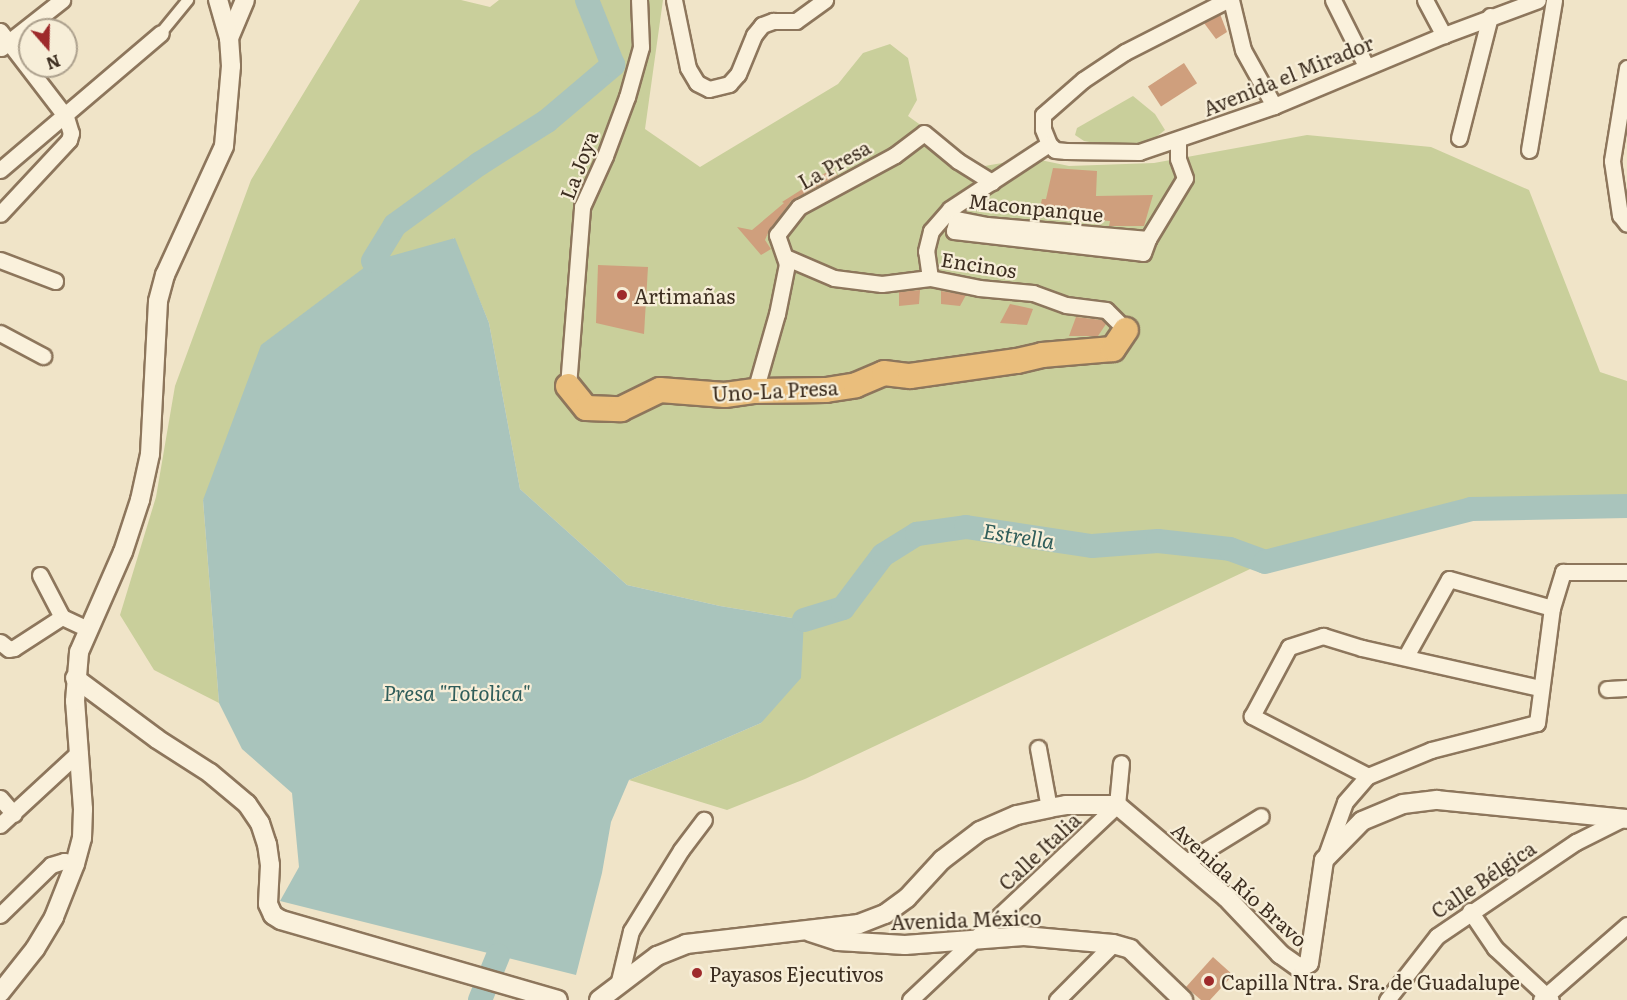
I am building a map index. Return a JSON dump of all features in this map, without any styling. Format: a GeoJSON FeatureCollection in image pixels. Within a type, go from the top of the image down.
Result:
{"type":"FeatureCollection","features":[{"type":"Feature","properties":{"kind":"highway","name":"Uno-La Presa"},"geometry":{"type":"LineString","coordinates":[[568,386],[586,408],[621,409],[660,390],[724,395],[756,391],[826,390],[856,385],[884,373],[910,376],[1017,361],[1042,354],[1113,349],[1126,330]]}},
{"type":"Feature","properties":{"kind":"street"},"geometry":{"type":"LineString","coordinates":[[0,214],[69,140],[71,133],[66,117],[3,41],[62,0]]}},
{"type":"Feature","properties":{"kind":"street"},"geometry":{"type":"LineString","coordinates":[[0,170],[66,117],[161,33],[188,0]]}},
{"type":"Feature","properties":{"kind":"street"},"geometry":{"type":"LineString","coordinates":[[0,993],[35,949],[49,925],[75,864],[82,838],[83,809],[75,678],[79,652],[123,552],[140,500],[150,454],[158,301],[165,275],[224,146],[229,102],[229,38],[218,0]]}},
{"type":"Feature","properties":{"kind":"street"},"geometry":{"type":"LineString","coordinates":[[229,38],[244,0]]}},
{"type":"Feature","properties":{"kind":"street","name":"La Joya"},"geometry":{"type":"LineString","coordinates":[[568,386],[582,207],[609,146],[641,47],[639,0]]}},
{"type":"Feature","properties":{"kind":"street"},"geometry":{"type":"LineString","coordinates":[[674,0],[688,68],[697,83],[709,89],[729,84],[738,74],[754,35],[762,25],[773,21],[796,21],[825,0]]}},
{"type":"Feature","properties":{"kind":"street"},"geometry":{"type":"LineString","coordinates":[[930,278],[926,252],[931,231],[950,209],[1049,144],[1043,129],[1043,115],[1066,93],[1125,52],[1229,0],[1243,50],[1274,106]]}},
{"type":"Feature","properties":{"kind":"street"},"geometry":{"type":"LineString","coordinates":[[1333,0],[1366,66]]}},
{"type":"Feature","properties":{"kind":"street"},"geometry":{"type":"LineString","coordinates":[[1425,0],[1444,35]]}},
{"type":"Feature","properties":{"kind":"street","name":"Avenida el Mirador"},"geometry":{"type":"LineString","coordinates":[[1049,144],[1055,150],[1066,151],[1139,152],[1274,106],[1490,16],[1515,3],[1538,0]]}},
{"type":"Feature","properties":{"kind":"street"},"geometry":{"type":"LineString","coordinates":[[1529,150],[1554,0]]}},
{"type":"Feature","properties":{"kind":"street"},"geometry":{"type":"LineString","coordinates":[[1459,138],[1490,16]]}},
{"type":"Feature","properties":{"kind":"street"},"geometry":{"type":"LineString","coordinates":[[1627,68],[1620,161],[1620,215],[1627,224]]}},
{"type":"Feature","properties":{"kind":"street","name":"La Presa"},"geometry":{"type":"LineString","coordinates":[[756,391],[777,314],[787,264],[777,235],[799,207],[895,155],[924,134],[958,161],[992,182]]}},
{"type":"Feature","properties":{"kind":"street"},"geometry":{"type":"LineString","coordinates":[[1148,239],[1185,178],[1178,159],[1178,140]]}},
{"type":"Feature","properties":{"kind":"street","name":"Maconpanque"},"geometry":{"type":"LineString","coordinates":[[957,219],[987,225],[1148,239],[1143,253],[954,231],[957,219]]}},
{"type":"Feature","properties":{"kind":"street","name":"Encinos"},"geometry":{"type":"LineString","coordinates":[[784,257],[834,278],[882,284],[930,278],[979,288],[1033,293],[1066,305],[1106,310],[1126,330]]}},
{"type":"Feature","properties":{"kind":"street"},"geometry":{"type":"LineString","coordinates":[[0,260],[55,281]]}},
{"type":"Feature","properties":{"kind":"street"},"geometry":{"type":"LineString","coordinates":[[0,333],[43,356]]}},
{"type":"Feature","properties":{"kind":"street"},"geometry":{"type":"LineString","coordinates":[[1324,861],[1345,802],[1368,776],[1431,750],[1537,723],[1552,608],[1563,573],[1627,572]]}},
{"type":"Feature","properties":{"kind":"street"},"geometry":{"type":"LineString","coordinates":[[40,574],[62,617],[88,629]]}},
{"type":"Feature","properties":{"kind":"street"},"geometry":{"type":"LineString","coordinates":[[1406,656],[1449,579],[1552,608]]}},
{"type":"Feature","properties":{"kind":"street"},"geometry":{"type":"LineString","coordinates":[[0,642],[9,649],[21,646],[62,617]]}},
{"type":"Feature","properties":{"kind":"street"},"geometry":{"type":"LineString","coordinates":[[1368,776],[1252,716],[1289,647],[1323,636],[1362,648],[1406,656],[1540,688]]}},
{"type":"Feature","properties":{"kind":"street"},"geometry":{"type":"LineString","coordinates":[[75,678],[157,739],[210,773],[247,804],[260,823],[267,844],[270,865],[268,904],[273,915],[281,920],[558,1000]]}},
{"type":"Feature","properties":{"kind":"street"},"geometry":{"type":"LineString","coordinates":[[1607,689],[1627,688]]}},
{"type":"Feature","properties":{"kind":"street"},"geometry":{"type":"LineString","coordinates":[[1038,748],[1048,808]]}},
{"type":"Feature","properties":{"kind":"street"},"geometry":{"type":"LineString","coordinates":[[0,825],[79,752]]}},
{"type":"Feature","properties":{"kind":"street"},"geometry":{"type":"LineString","coordinates":[[599,1000],[657,956],[686,944],[859,924],[885,914],[907,898],[942,860],[980,831],[1017,815],[1048,808],[1066,805],[1117,806],[1121,763]]}},
{"type":"Feature","properties":{"kind":"street"},"geometry":{"type":"LineString","coordinates":[[0,798],[14,814]]}},
{"type":"Feature","properties":{"kind":"street"},"geometry":{"type":"LineString","coordinates":[[1324,861],[1362,821],[1403,804],[1437,800],[1625,819]]}},
{"type":"Feature","properties":{"kind":"street","name":"Avenida Río Bravo"},"geometry":{"type":"LineString","coordinates":[[1117,806],[1226,897],[1280,954],[1300,968],[1309,963],[1324,861]]}},
{"type":"Feature","properties":{"kind":"street","name":"Calle Italia"},"geometry":{"type":"LineString","coordinates":[[910,1000],[1117,806]]}},
{"type":"Feature","properties":{"kind":"street"},"geometry":{"type":"LineString","coordinates":[[1185,863],[1261,816]]}},
{"type":"Feature","properties":{"kind":"street","name":"Calle Bélgica"},"geometry":{"type":"LineString","coordinates":[[1388,1000],[1437,936],[1470,911],[1576,842],[1625,819]]}},
{"type":"Feature","properties":{"kind":"street"},"geometry":{"type":"LineString","coordinates":[[618,985],[631,931],[681,850],[704,820]]}},
{"type":"Feature","properties":{"kind":"street"},"geometry":{"type":"LineString","coordinates":[[0,915],[51,866],[64,861],[75,864]]}},
{"type":"Feature","properties":{"kind":"street"},"geometry":{"type":"LineString","coordinates":[[1470,911],[1495,948],[1546,999],[1627,925]]}},
{"type":"Feature","properties":{"kind":"street","name":"Avenida México"},"geometry":{"type":"LineString","coordinates":[[802,930],[838,941],[905,945],[1024,936],[1113,944],[1131,949],[1183,1000]]}},
{"type":"Feature","properties":{"kind":"street"},"geometry":{"type":"LineString","coordinates":[[1057,1000],[1113,944]]}},
{"type":"Feature","properties":{"kind":"green space"},"geometry":{"type":"Polygon","coordinates":[[[360,0],[461,0],[490,7],[499,0],[663,0],[645,129],[700,167],[838,84],[863,53],[890,44],[908,58],[917,100],[908,116],[979,167],[1031,158],[1069,166],[1154,163],[1307,135],[1431,147],[1529,190],[1600,372],[1627,381],[1627,506],[1471,509],[1265,562],[805,779],[727,810],[629,780],[761,723],[804,620],[720,606],[627,585],[520,489],[489,323],[454,238],[203,500],[219,703],[154,670],[120,615],[156,497],[175,386],[251,180],[360,0]]]}},
{"type":"Feature","properties":{"kind":"green space"},"geometry":{"type":"Polygon","coordinates":[[[1133,96],[1155,114],[1165,130],[1150,142],[1106,145],[1084,141],[1075,135],[1077,128],[1133,96]]]}},
{"type":"Feature","properties":{"kind":"water","name":"Presa \"Totolica\""},"geometry":{"type":"Polygon","coordinates":[[[455,238],[489,323],[520,489],[627,585],[720,606],[804,620],[801,678],[761,723],[629,780],[611,822],[602,873],[576,975],[280,901],[299,867],[292,793],[242,749],[219,703],[203,500],[261,345],[373,261],[455,238]]]}},
{"type":"Feature","properties":{"kind":"building"},"geometry":{"type":"Polygon","coordinates":[[[1220,14],[1227,32],[1216,39],[1204,23],[1220,14]]]}},
{"type":"Feature","properties":{"kind":"building"},"geometry":{"type":"Polygon","coordinates":[[[1184,63],[1197,83],[1161,107],[1148,86],[1184,63]]]}},
{"type":"Feature","properties":{"kind":"building"},"geometry":{"type":"Polygon","coordinates":[[[1053,168],[1097,171],[1096,196],[1153,195],[1144,226],[1109,226],[1110,221],[1038,216],[1042,199],[1046,199],[1053,168]]]}},
{"type":"Feature","properties":{"kind":"building"},"geometry":{"type":"Polygon","coordinates":[[[833,169],[838,175],[791,201],[765,240],[771,249],[761,255],[737,227],[752,230],[784,203],[782,202],[812,183],[810,181],[833,169]]]}},
{"type":"Feature","properties":{"kind":"building","name":"Artimañas"},"geometry":{"type":"Polygon","coordinates":[[[598,265],[648,267],[644,334],[596,323],[598,265]]]}},
{"type":"Feature","properties":{"kind":"building"},"geometry":{"type":"Polygon","coordinates":[[[920,290],[919,304],[899,306],[899,292],[920,290]]]}},
{"type":"Feature","properties":{"kind":"building"},"geometry":{"type":"Polygon","coordinates":[[[941,291],[966,295],[960,306],[941,304],[941,291]]]}},
{"type":"Feature","properties":{"kind":"building"},"geometry":{"type":"Polygon","coordinates":[[[1010,304],[1033,309],[1027,325],[1000,323],[1010,304]]]}},
{"type":"Feature","properties":{"kind":"building"},"geometry":{"type":"Polygon","coordinates":[[[1076,317],[1102,320],[1106,324],[1098,336],[1069,336],[1076,317]]]}},
{"type":"Feature","properties":{"kind":"building","name":"Capilla Ntra. Sra. de Guadalupe"},"geometry":{"type":"Polygon","coordinates":[[[1213,957],[1233,975],[1210,1000],[1201,1000],[1186,987],[1213,957]]]}},
{"type":"Feature","properties":{"kind":"waterway"},"geometry":{"type":"LineString","coordinates":[[373,261],[395,225],[479,164],[547,121],[613,65],[587,0]]}},
{"type":"Feature","properties":{"kind":"waterway","name":"Estrella"},"geometry":{"type":"LineString","coordinates":[[804,620],[843,608],[883,555],[917,534],[966,527],[1092,546],[1158,541],[1230,549],[1265,562],[1471,509],[1627,506]]}},
{"type":"Feature","properties":{"kind":"waterway"},"geometry":{"type":"LineString","coordinates":[[480,1000],[498,956]]}},
{"type":"Feature","properties":{"kind":"place","name":"Artimañas"},"geometry":{"type":"Point","coordinates":[622,295]}},
{"type":"Feature","properties":{"kind":"place","name":"Payasos Ejecutivos"},"geometry":{"type":"Point","coordinates":[697,973]}},
{"type":"Feature","properties":{"kind":"place","name":"Capilla Ntra. Sra. de Guadalupe"},"geometry":{"type":"Point","coordinates":[1209,981]}}]}
